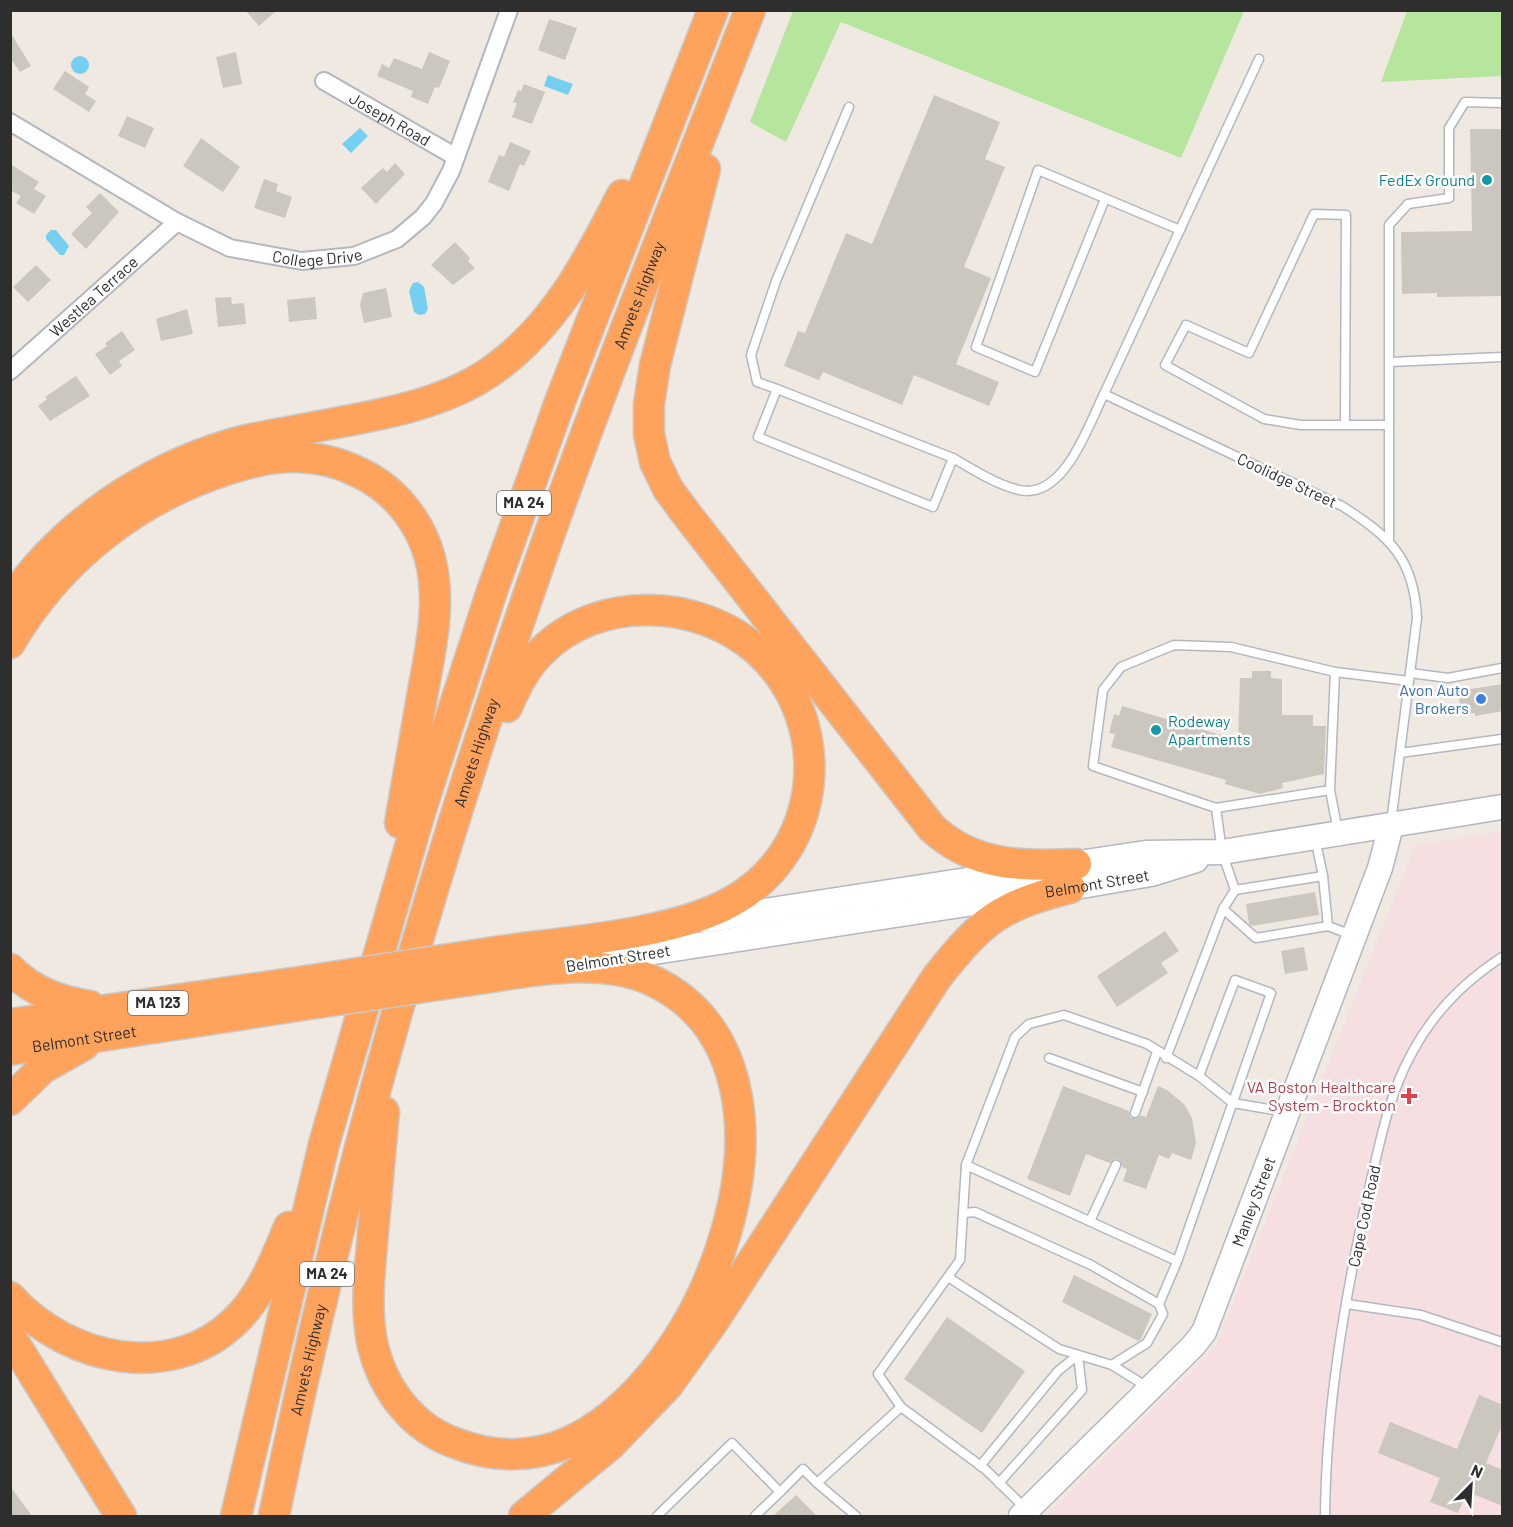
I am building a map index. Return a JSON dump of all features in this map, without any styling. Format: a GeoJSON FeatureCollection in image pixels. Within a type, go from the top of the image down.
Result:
{"type":"FeatureCollection","features":[{"type":"Feature","properties":{"kind":"highway","name":"Amvets Highway"},"geometry":{"type":"LineString","coordinates":[[237,1516],[324,1144],[421,809],[492,591],[561,399],[712,10]]}},
{"type":"Feature","properties":{"kind":"highway","name":"Amvets Highway"},"geometry":{"type":"LineString","coordinates":[[274,1516],[308,1351],[391,1034],[445,853],[551,530],[750,10]]}},
{"type":"Feature","properties":{"kind":"highway"},"geometry":{"type":"LineString","coordinates":[[10,602],[31,575],[71,533],[118,497],[160,472],[232,444],[421,404],[472,382],[503,361],[559,305],[585,267],[695,54]]}},
{"type":"Feature","properties":{"kind":"highway"},"geometry":{"type":"LineString","coordinates":[[729,64],[691,233],[650,390],[649,434],[660,475],[688,516],[905,797],[939,835],[956,847],[988,860],[1073,876]]}},
{"type":"Feature","properties":{"kind":"highway"},"geometry":{"type":"LineString","coordinates":[[10,643],[45,593],[102,536],[146,504],[204,476],[247,462],[306,456],[350,467],[378,483],[396,498],[413,520],[426,544],[432,569],[436,604],[376,960]]}},
{"type":"Feature","properties":{"kind":"highway"},"geometry":{"type":"LineString","coordinates":[[445,853],[517,686],[527,668],[546,648],[580,624],[626,611],[669,611],[708,620],[744,640],[760,653],[790,694],[807,742],[810,767],[809,792],[805,811],[788,849],[758,884],[713,911],[656,928]]}},
{"type":"Feature","properties":{"kind":"highway"},"geometry":{"type":"LineString","coordinates":[[524,1516],[610,1445],[668,1385],[713,1322],[937,977],[963,945],[985,924],[1013,905],[1073,876]]}},
{"type":"Feature","properties":{"kind":"highway","name":"Belmont Street"},"geometry":{"type":"LineString","coordinates":[[10,1050],[125,1020],[487,965],[656,928]]}},
{"type":"Feature","properties":{"kind":"highway","name":"Belmont Street"},"geometry":{"type":"LineString","coordinates":[[487,965],[523,972]]}},
{"type":"Feature","properties":{"kind":"highway"},"geometry":{"type":"LineString","coordinates":[[10,969],[38,991],[52,997],[91,1006],[125,1020]]}},
{"type":"Feature","properties":{"kind":"highway"},"geometry":{"type":"LineString","coordinates":[[391,1034],[369,1299],[372,1339],[383,1377],[405,1409],[418,1422],[454,1443],[496,1454],[520,1454],[543,1451],[565,1443],[594,1426],[627,1400],[661,1361],[693,1312],[715,1266],[730,1223],[739,1163],[738,1107],[735,1082],[728,1059],[718,1040],[706,1022],[670,991],[652,981],[618,971],[566,969],[523,972]]}},
{"type":"Feature","properties":{"kind":"highway"},"geometry":{"type":"LineString","coordinates":[[10,1100],[31,1078],[54,1060],[125,1020]]}},
{"type":"Feature","properties":{"kind":"highway","name":"Belmont Street"},"geometry":{"type":"LineString","coordinates":[[10,1024],[125,1020]]}},
{"type":"Feature","properties":{"kind":"highway"},"geometry":{"type":"LineString","coordinates":[[10,1297],[41,1325],[61,1338],[94,1352],[135,1358],[158,1356],[181,1351],[202,1342],[240,1316],[258,1294],[272,1268],[324,1144]]}},
{"type":"Feature","properties":{"kind":"highway"},"geometry":{"type":"LineString","coordinates":[[10,1336],[121,1516]]}},
{"type":"Feature","properties":{"kind":"main road","name":"Belmont Street"},"geometry":{"type":"LineString","coordinates":[[523,972],[1073,876],[1145,853],[1222,852],[1503,807]]}},
{"type":"Feature","properties":{"kind":"main road","name":"Manley Street"},"geometry":{"type":"LineString","coordinates":[[1024,1514],[1199,1339],[1208,1324],[1380,868],[1391,826]]}},
{"type":"Feature","properties":{"kind":"main road","name":"Belmont Street"},"geometry":{"type":"LineString","coordinates":[[656,928],[1073,876]]}},
{"type":"Feature","properties":{"kind":"street","name":"College Drive"},"geometry":{"type":"LineString","coordinates":[[10,122],[177,222],[230,248],[265,256],[321,261],[354,256],[397,238],[423,217],[434,203],[456,157],[509,10]]}},
{"type":"Feature","properties":{"kind":"street","name":"Joseph Road"},"geometry":{"type":"LineString","coordinates":[[324,81],[456,157]]}},
{"type":"Feature","properties":{"kind":"street","name":"Westlea Terrace"},"geometry":{"type":"LineString","coordinates":[[10,371],[177,222]]}},
{"type":"Feature","properties":{"kind":"lane"},"geometry":{"type":"LineString","coordinates":[[849,107],[776,281],[751,355],[757,382],[952,458],[998,483],[1031,491],[1048,486],[1066,469],[1104,394],[1259,59]]}},
{"type":"Feature","properties":{"kind":"lane"},"geometry":{"type":"LineString","coordinates":[[1389,539],[1389,225],[1408,204],[1449,198],[1449,128],[1465,102],[1503,103]]}},
{"type":"Feature","properties":{"kind":"lane"},"geometry":{"type":"LineString","coordinates":[[1105,199],[1035,372],[976,347],[1038,170],[1180,230]]}},
{"type":"Feature","properties":{"kind":"lane"},"geometry":{"type":"LineString","coordinates":[[1345,425],[1346,215],[1314,214],[1249,353],[1186,325],[1164,365],[1264,419],[1301,425],[1345,425],[1389,425]]}},
{"type":"Feature","properties":{"kind":"lane"},"geometry":{"type":"LineString","coordinates":[[1390,362],[1503,357]]}},
{"type":"Feature","properties":{"kind":"lane"},"geometry":{"type":"LineString","coordinates":[[777,389],[758,437],[933,507],[952,458]]}},
{"type":"Feature","properties":{"kind":"lane","name":"Coolidge Street"},"geometry":{"type":"LineString","coordinates":[[1104,394],[1342,506],[1389,539],[1407,564],[1416,602],[1417,618],[1391,826]]}},
{"type":"Feature","properties":{"kind":"lane"},"geometry":{"type":"LineString","coordinates":[[1330,790],[1216,808],[1093,766],[1103,690],[1121,667],[1173,645],[1231,646],[1335,672],[1448,678],[1503,668]]}},
{"type":"Feature","properties":{"kind":"lane"},"geometry":{"type":"LineString","coordinates":[[1328,926],[1323,876],[1330,790],[1335,672]]}},
{"type":"Feature","properties":{"kind":"lane"},"geometry":{"type":"LineString","coordinates":[[1400,753],[1503,739]]}},
{"type":"Feature","properties":{"kind":"lane"},"geometry":{"type":"LineString","coordinates":[[1216,808],[1222,852],[1235,890]]}},
{"type":"Feature","properties":{"kind":"lane"},"geometry":{"type":"LineString","coordinates":[[1166,1058],[1223,909],[1235,890],[1323,876]]}},
{"type":"Feature","properties":{"kind":"lane"},"geometry":{"type":"LineString","coordinates":[[1223,909],[1256,938],[1328,926],[1354,936]]}},
{"type":"Feature","properties":{"kind":"lane","name":"Cape Cod Road"},"geometry":{"type":"LineString","coordinates":[[1325,1516],[1331,1408],[1347,1304],[1360,1229],[1377,1156],[1401,1074],[1438,1013],[1466,984],[1503,957]]}},
{"type":"Feature","properties":{"kind":"lane"},"geometry":{"type":"LineString","coordinates":[[1159,1304],[1177,1261],[1271,993],[1235,980],[1199,1076]]}},
{"type":"Feature","properties":{"kind":"lane"},"geometry":{"type":"LineString","coordinates":[[1024,1514],[999,1483],[980,1466],[901,1407],[878,1374],[960,1260],[966,1165],[1015,1037],[1029,1024],[1064,1016],[1147,1044],[1166,1058],[1199,1076],[1233,1103],[1288,1112]]}},
{"type":"Feature","properties":{"kind":"lane"},"geometry":{"type":"LineString","coordinates":[[1135,1113],[1157,1052]]}},
{"type":"Feature","properties":{"kind":"lane"},"geometry":{"type":"LineString","coordinates":[[1048,1058],[1143,1092]]}},
{"type":"Feature","properties":{"kind":"lane"},"geometry":{"type":"LineString","coordinates":[[966,1165],[1177,1261]]}},
{"type":"Feature","properties":{"kind":"lane"},"geometry":{"type":"LineString","coordinates":[[1091,1220],[1116,1165]]}},
{"type":"Feature","properties":{"kind":"lane"},"geometry":{"type":"LineString","coordinates":[[964,1213],[975,1212],[1091,1265],[1159,1304],[1163,1314],[1147,1343],[1112,1365]]}},
{"type":"Feature","properties":{"kind":"lane"},"geometry":{"type":"LineString","coordinates":[[948,1277],[1059,1349],[1112,1365],[1149,1388]]}},
{"type":"Feature","properties":{"kind":"lane"},"geometry":{"type":"LineString","coordinates":[[1347,1304],[1421,1314],[1503,1342]]}},
{"type":"Feature","properties":{"kind":"lane"},"geometry":{"type":"LineString","coordinates":[[980,1466],[1058,1371],[1078,1354]]}},
{"type":"Feature","properties":{"kind":"lane"},"geometry":{"type":"LineString","coordinates":[[999,1483],[1082,1390],[1078,1354]]}},
{"type":"Feature","properties":{"kind":"lane"},"geometry":{"type":"LineString","coordinates":[[817,1483],[901,1407]]}},
{"type":"Feature","properties":{"kind":"lane"},"geometry":{"type":"LineString","coordinates":[[657,1516],[732,1443],[780,1492]]}},
{"type":"Feature","properties":{"kind":"lane"},"geometry":{"type":"LineString","coordinates":[[755,1516],[803,1469],[856,1516]]}},
{"type":"Feature","properties":{"kind":"shaded area","name":"VA Boston Healthcare System - Brockton"},"geometry":{"type":"Polygon","coordinates":[[[1502,831],[1502,1516],[1046,1516],[1216,1346],[1415,846],[1502,831]]]}},
{"type":"Feature","properties":{"kind":"green space"},"geometry":{"type":"Polygon","coordinates":[[[793,10],[1244,11],[1181,158],[841,22],[786,142],[750,122],[793,10]]]}},
{"type":"Feature","properties":{"kind":"green space"},"geometry":{"type":"Polygon","coordinates":[[[1407,11],[1502,11],[1502,76],[1381,82],[1407,11]]]}},
{"type":"Feature","properties":{"kind":"water"},"geometry":{"type":"Polygon","coordinates":[[[80,56],[86,59],[89,65],[86,71],[80,74],[74,71],[71,65],[74,59],[80,56]]]}},
{"type":"Feature","properties":{"kind":"water"},"geometry":{"type":"Polygon","coordinates":[[[548,75],[573,84],[568,95],[544,86],[548,75]]]}},
{"type":"Feature","properties":{"kind":"water"},"geometry":{"type":"Polygon","coordinates":[[[360,128],[368,136],[351,153],[342,144],[360,128]]]}},
{"type":"Feature","properties":{"kind":"water"},"geometry":{"type":"Polygon","coordinates":[[[51,230],[56,230],[69,246],[64,255],[60,255],[46,239],[46,235],[51,230]]]}},
{"type":"Feature","properties":{"kind":"water"},"geometry":{"type":"Polygon","coordinates":[[[418,282],[424,287],[428,309],[425,314],[419,315],[414,312],[409,291],[413,283],[418,282]]]}},
{"type":"Feature","properties":{"kind":"building"},"geometry":{"type":"Polygon","coordinates":[[[245,10],[277,10],[259,26],[245,10]]]}},
{"type":"Feature","properties":{"kind":"building"},"geometry":{"type":"Polygon","coordinates":[[[549,19],[577,28],[565,60],[538,50],[549,19]]]}},
{"type":"Feature","properties":{"kind":"building"},"geometry":{"type":"Polygon","coordinates":[[[10,32],[31,66],[20,72],[10,58],[10,32]]]}},
{"type":"Feature","properties":{"kind":"building"},"geometry":{"type":"Polygon","coordinates":[[[236,52],[242,84],[223,88],[216,57],[236,52]]]}},
{"type":"Feature","properties":{"kind":"building"},"geometry":{"type":"Polygon","coordinates":[[[429,52],[450,61],[439,88],[435,87],[428,104],[411,97],[413,91],[377,76],[382,64],[389,68],[394,58],[422,69],[429,52]]]}},
{"type":"Feature","properties":{"kind":"building"},"geometry":{"type":"Polygon","coordinates":[[[65,71],[89,87],[85,94],[96,101],[89,112],[53,89],[65,71]]]}},
{"type":"Feature","properties":{"kind":"building"},"geometry":{"type":"Polygon","coordinates":[[[524,84],[545,92],[532,124],[512,117],[517,103],[513,102],[518,90],[521,91],[524,84]]]}},
{"type":"Feature","properties":{"kind":"building"},"geometry":{"type":"Polygon","coordinates":[[[934,95],[1000,122],[985,159],[1005,167],[964,267],[991,278],[956,364],[999,382],[989,406],[914,375],[902,405],[823,372],[819,380],[784,366],[798,331],[805,333],[846,233],[872,244],[934,95]]]}},
{"type":"Feature","properties":{"kind":"building"},"geometry":{"type":"Polygon","coordinates":[[[127,116],[154,128],[145,148],[118,136],[127,116]]]}},
{"type":"Feature","properties":{"kind":"building","name":"FedEx Ground"},"geometry":{"type":"Polygon","coordinates":[[[1470,129],[1503,129],[1503,296],[1437,297],[1437,293],[1402,294],[1401,232],[1472,231],[1470,129]]]}},
{"type":"Feature","properties":{"kind":"building"},"geometry":{"type":"Polygon","coordinates":[[[201,138],[240,167],[223,192],[183,166],[201,138]]]}},
{"type":"Feature","properties":{"kind":"building"},"geometry":{"type":"Polygon","coordinates":[[[510,142],[531,151],[524,166],[520,164],[509,191],[488,182],[499,155],[504,157],[510,142]]]}},
{"type":"Feature","properties":{"kind":"building"},"geometry":{"type":"Polygon","coordinates":[[[395,163],[405,174],[376,204],[361,188],[383,168],[387,172],[395,163]]]}},
{"type":"Feature","properties":{"kind":"building"},"geometry":{"type":"Polygon","coordinates":[[[10,164],[39,182],[34,189],[46,196],[34,214],[16,203],[21,196],[10,190],[10,164]]]}},
{"type":"Feature","properties":{"kind":"building"},"geometry":{"type":"Polygon","coordinates":[[[264,179],[278,184],[276,191],[292,197],[285,218],[254,208],[264,179]]]}},
{"type":"Feature","properties":{"kind":"building"},"geometry":{"type":"Polygon","coordinates":[[[100,193],[119,212],[86,249],[71,234],[92,213],[86,207],[100,193]]]}},
{"type":"Feature","properties":{"kind":"building"},"geometry":{"type":"Polygon","coordinates":[[[455,242],[470,258],[468,261],[475,268],[453,285],[431,265],[455,242]]]}},
{"type":"Feature","properties":{"kind":"building"},"geometry":{"type":"Polygon","coordinates":[[[36,265],[51,280],[28,302],[13,287],[36,265]]]}},
{"type":"Feature","properties":{"kind":"building"},"geometry":{"type":"Polygon","coordinates":[[[386,288],[392,317],[364,323],[360,305],[363,293],[386,288]]]}},
{"type":"Feature","properties":{"kind":"building"},"geometry":{"type":"Polygon","coordinates":[[[231,297],[232,304],[244,303],[246,324],[218,327],[215,298],[231,297]]]}},
{"type":"Feature","properties":{"kind":"building"},"geometry":{"type":"Polygon","coordinates":[[[315,297],[317,319],[289,322],[287,300],[315,297]]]}},
{"type":"Feature","properties":{"kind":"building"},"geometry":{"type":"Polygon","coordinates":[[[187,309],[193,334],[161,341],[156,319],[187,309]]]}},
{"type":"Feature","properties":{"kind":"building"},"geometry":{"type":"Polygon","coordinates":[[[122,331],[135,350],[119,361],[122,366],[110,375],[95,354],[107,346],[105,343],[122,331]]]}},
{"type":"Feature","properties":{"kind":"building"},"geometry":{"type":"Polygon","coordinates":[[[76,376],[90,396],[50,421],[38,406],[47,399],[45,397],[76,376]]]}},
{"type":"Feature","properties":{"kind":"building","name":"Rodeway Apartments"},"geometry":{"type":"Polygon","coordinates":[[[1252,671],[1271,671],[1271,678],[1282,679],[1282,715],[1313,715],[1313,726],[1326,726],[1324,774],[1282,783],[1283,788],[1260,794],[1225,784],[1226,780],[1111,747],[1115,734],[1109,733],[1114,714],[1119,716],[1122,706],[1238,740],[1240,678],[1252,678],[1252,671]]]}},
{"type":"Feature","properties":{"kind":"building","name":"Avon Auto Brokers"},"geometry":{"type":"Polygon","coordinates":[[[1503,684],[1503,711],[1475,716],[1475,713],[1469,714],[1468,706],[1460,707],[1458,691],[1503,684]]]}},
{"type":"Feature","properties":{"kind":"building"},"geometry":{"type":"Polygon","coordinates":[[[1315,892],[1319,915],[1252,926],[1249,924],[1246,904],[1315,892]]]}},
{"type":"Feature","properties":{"kind":"building"},"geometry":{"type":"Polygon","coordinates":[[[1165,931],[1179,951],[1161,963],[1168,973],[1117,1007],[1097,976],[1165,931]]]}},
{"type":"Feature","properties":{"kind":"building"},"geometry":{"type":"Polygon","coordinates":[[[1304,947],[1308,970],[1285,974],[1281,951],[1304,947]]]}},
{"type":"Feature","properties":{"kind":"building"},"geometry":{"type":"Polygon","coordinates":[[[1063,1086],[1129,1111],[1130,1117],[1136,1119],[1141,1115],[1146,1117],[1158,1086],[1167,1090],[1184,1104],[1192,1118],[1196,1143],[1191,1160],[1172,1153],[1169,1159],[1159,1155],[1146,1189],[1123,1181],[1127,1169],[1122,1167],[1119,1160],[1115,1159],[1110,1163],[1086,1154],[1070,1196],[1027,1179],[1063,1086]]]}},
{"type":"Feature","properties":{"kind":"building"},"geometry":{"type":"Polygon","coordinates":[[[1074,1275],[1152,1314],[1141,1339],[1138,1341],[1062,1302],[1074,1275]]]}},
{"type":"Feature","properties":{"kind":"building"},"geometry":{"type":"Polygon","coordinates":[[[947,1317],[1025,1371],[982,1433],[904,1379],[947,1317]]]}},
{"type":"Feature","properties":{"kind":"building"},"geometry":{"type":"Polygon","coordinates":[[[1479,1395],[1503,1405],[1503,1423],[1486,1463],[1503,1470],[1503,1506],[1467,1492],[1458,1513],[1430,1502],[1440,1478],[1378,1453],[1390,1422],[1457,1449],[1479,1395]]]}},
{"type":"Feature","properties":{"kind":"building"},"geometry":{"type":"Polygon","coordinates":[[[10,1486],[32,1516],[10,1516],[10,1486]]]}},
{"type":"Feature","properties":{"kind":"building"},"geometry":{"type":"Polygon","coordinates":[[[796,1495],[817,1516],[773,1516],[796,1495]]]}},
{"type":"Feature","properties":{"kind":"place","name":"FedEx Ground"},"geometry":{"type":"Point","coordinates":[1487,180]}},
{"type":"Feature","properties":{"kind":"place","name":"Avon Auto Brokers"},"geometry":{"type":"Point","coordinates":[1481,699]}},
{"type":"Feature","properties":{"kind":"place","name":"Rodeway Apartments"},"geometry":{"type":"Point","coordinates":[1156,730]}},
{"type":"Feature","properties":{"kind":"place","name":"VA Boston Healthcare System - Brockton"},"geometry":{"type":"Point","coordinates":[1409,1096]}}]}
